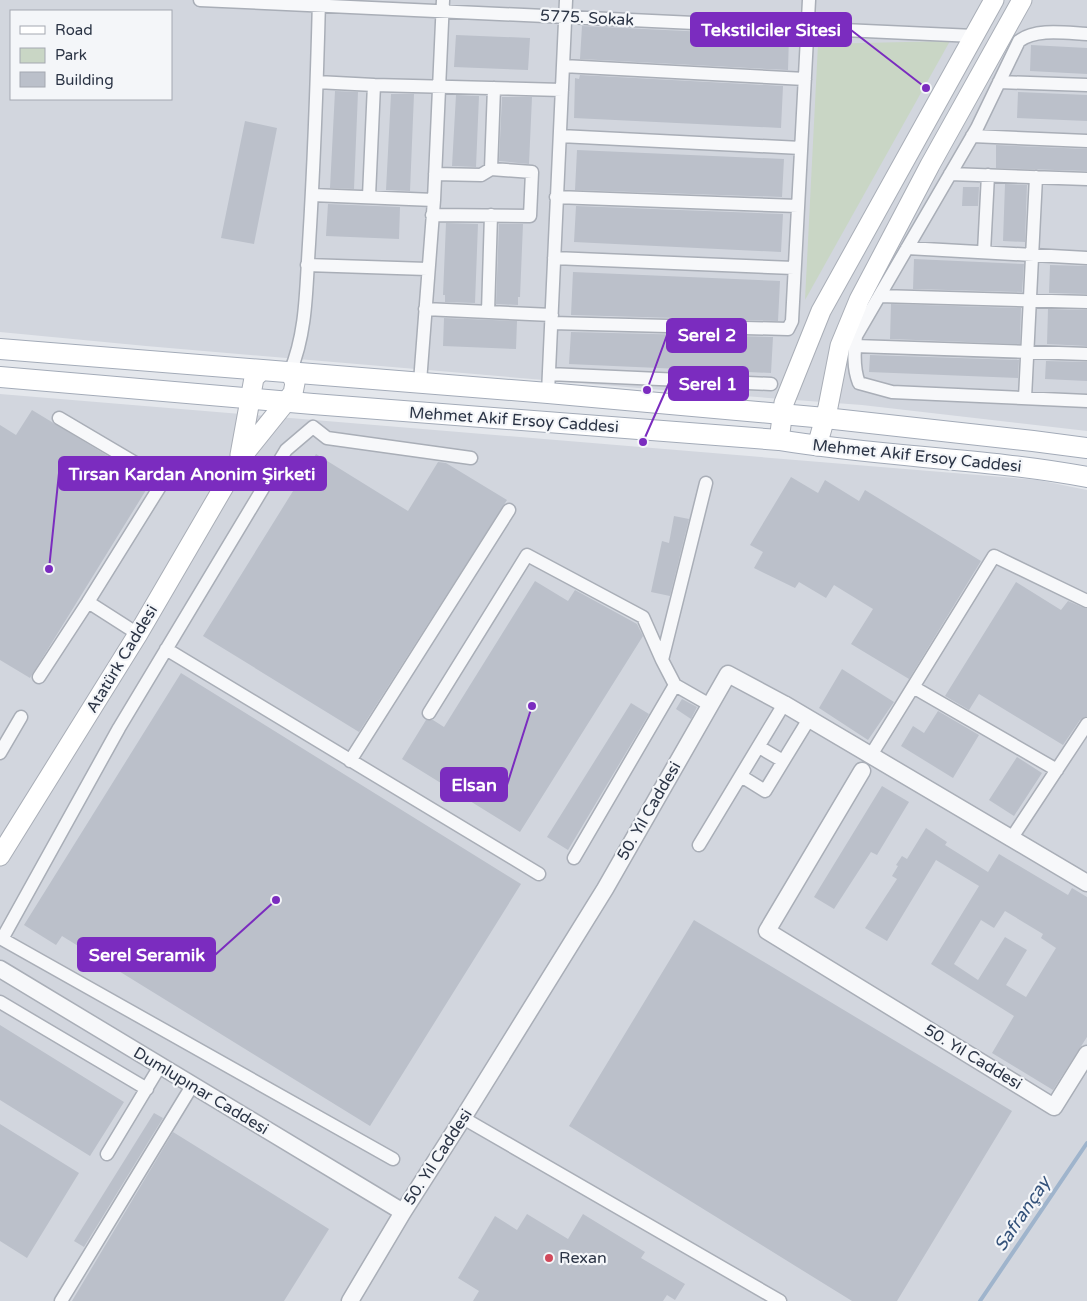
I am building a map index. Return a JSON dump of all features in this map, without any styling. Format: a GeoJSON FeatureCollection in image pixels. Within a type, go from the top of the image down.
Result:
{"type":"FeatureCollection","features":[{"type":"Feature","properties":{"kind":"main road"},"geometry":{"type":"LineString","coordinates":[[778,440],[784,404],[821,312],[994,0]]}},
{"type":"Feature","properties":{"kind":"main road"},"geometry":{"type":"LineString","coordinates":[[817,446],[825,418],[840,346],[859,300],[930,165],[1022,0]]}},
{"type":"Feature","properties":{"kind":"main road","name":"Mehmet Akif Ersoy Caddesi"},"geometry":{"type":"LineString","coordinates":[[0,349],[420,382],[548,383],[782,414],[1087,448]]}},
{"type":"Feature","properties":{"kind":"main road"},"geometry":{"type":"LineString","coordinates":[[240,459],[254,378],[262,370]]}},
{"type":"Feature","properties":{"kind":"main road"},"geometry":{"type":"LineString","coordinates":[[240,459],[293,393],[295,388],[290,372]]}},
{"type":"Feature","properties":{"kind":"main road","name":"Mehmet Akif Ersoy Caddesi"},"geometry":{"type":"LineString","coordinates":[[0,377],[286,402],[778,440],[817,446],[997,463],[1087,477]]}},
{"type":"Feature","properties":{"kind":"main road","name":"Atatürk Caddesi"},"geometry":{"type":"LineString","coordinates":[[0,856],[138,634],[240,459]]}},
{"type":"Feature","properties":{"kind":"street","name":"5775. Sokak"},"geometry":{"type":"LineString","coordinates":[[200,0],[442,6],[566,17],[974,36]]}},
{"type":"Feature","properties":{"kind":"street"},"geometry":{"type":"LineString","coordinates":[[566,0],[548,383],[771,384]]}},
{"type":"Feature","properties":{"kind":"street"},"geometry":{"type":"LineString","coordinates":[[425,309],[488,312],[552,319],[788,329],[792,321],[809,0]]}},
{"type":"Feature","properties":{"kind":"street"},"geometry":{"type":"LineString","coordinates":[[290,372],[299,348],[307,265],[312,194],[319,3]]}},
{"type":"Feature","properties":{"kind":"street"},"geometry":{"type":"LineString","coordinates":[[420,382],[434,200],[442,6]]}},
{"type":"Feature","properties":{"kind":"street"},"geometry":{"type":"LineString","coordinates":[[1087,34],[1028,34],[1019,41],[972,136],[856,336],[854,354],[859,383],[892,392],[1087,401]]}},
{"type":"Feature","properties":{"kind":"street"},"geometry":{"type":"LineString","coordinates":[[564,66],[805,79]]}},
{"type":"Feature","properties":{"kind":"street"},"geometry":{"type":"LineString","coordinates":[[317,82],[562,90]]}},
{"type":"Feature","properties":{"kind":"street"},"geometry":{"type":"LineString","coordinates":[[999,82],[1087,85]]}},
{"type":"Feature","properties":{"kind":"street"},"geometry":{"type":"LineString","coordinates":[[369,196],[374,85]]}},
{"type":"Feature","properties":{"kind":"street"},"geometry":{"type":"LineString","coordinates":[[491,169],[494,88]]}},
{"type":"Feature","properties":{"kind":"street"},"geometry":{"type":"LineString","coordinates":[[560,136],[801,148]]}},
{"type":"Feature","properties":{"kind":"street"},"geometry":{"type":"LineString","coordinates":[[972,136],[1087,142]]}},
{"type":"Feature","properties":{"kind":"street"},"geometry":{"type":"LineString","coordinates":[[432,215],[530,216],[532,172],[491,169],[481,175],[435,174]]}},
{"type":"Feature","properties":{"kind":"street"},"geometry":{"type":"LineString","coordinates":[[950,174],[1087,179]]}},
{"type":"Feature","properties":{"kind":"street"},"geometry":{"type":"LineString","coordinates":[[984,252],[988,175]]}},
{"type":"Feature","properties":{"kind":"street"},"geometry":{"type":"LineString","coordinates":[[1025,398],[1036,177]]}},
{"type":"Feature","properties":{"kind":"street"},"geometry":{"type":"LineString","coordinates":[[312,194],[434,200]]}},
{"type":"Feature","properties":{"kind":"street"},"geometry":{"type":"LineString","coordinates":[[556,197],[798,206]]}},
{"type":"Feature","properties":{"kind":"street"},"geometry":{"type":"LineString","coordinates":[[488,312],[491,215]]}},
{"type":"Feature","properties":{"kind":"street"},"geometry":{"type":"LineString","coordinates":[[906,248],[1087,258]]}},
{"type":"Feature","properties":{"kind":"street"},"geometry":{"type":"LineString","coordinates":[[554,258],[794,268]]}},
{"type":"Feature","properties":{"kind":"street"},"geometry":{"type":"LineString","coordinates":[[307,265],[428,270]]}},
{"type":"Feature","properties":{"kind":"street"},"geometry":{"type":"LineString","coordinates":[[879,296],[1087,302]]}},
{"type":"Feature","properties":{"kind":"street"},"geometry":{"type":"LineString","coordinates":[[855,346],[1087,354]]}},
{"type":"Feature","properties":{"kind":"street"},"geometry":{"type":"LineString","coordinates":[[39,677],[164,480],[59,418]]}},
{"type":"Feature","properties":{"kind":"street"},"geometry":{"type":"LineString","coordinates":[[393,1159],[1,939],[119,728],[286,450],[313,427],[327,438],[471,458]]}},
{"type":"Feature","properties":{"kind":"street"},"geometry":{"type":"LineString","coordinates":[[662,660],[706,483]]}},
{"type":"Feature","properties":{"kind":"street"},"geometry":{"type":"LineString","coordinates":[[350,760],[509,510]]}},
{"type":"Feature","properties":{"kind":"street"},"geometry":{"type":"LineString","coordinates":[[429,714],[527,555],[643,617],[675,685],[710,705]]}},
{"type":"Feature","properties":{"kind":"street"},"geometry":{"type":"LineString","coordinates":[[871,755],[994,556],[1087,601]]}},
{"type":"Feature","properties":{"kind":"street"},"geometry":{"type":"LineString","coordinates":[[88,602],[138,634]]}},
{"type":"Feature","properties":{"kind":"street"},"geometry":{"type":"LineString","coordinates":[[166,649],[539,874]]}},
{"type":"Feature","properties":{"kind":"street","name":"50. Yıl Caddesi"},"geometry":{"type":"LineString","coordinates":[[350,1301],[403,1212],[605,889],[728,674],[784,704],[1087,883]]}},
{"type":"Feature","properties":{"kind":"street"},"geometry":{"type":"LineString","coordinates":[[574,858],[675,685]]}},
{"type":"Feature","properties":{"kind":"street"},"geometry":{"type":"LineString","coordinates":[[913,687],[1057,770]]}},
{"type":"Feature","properties":{"kind":"street"},"geometry":{"type":"LineString","coordinates":[[699,845],[784,704]]}},
{"type":"Feature","properties":{"kind":"street"},"geometry":{"type":"LineString","coordinates":[[0,754],[21,717]]}},
{"type":"Feature","properties":{"kind":"street"},"geometry":{"type":"LineString","coordinates":[[741,776],[765,791],[809,719]]}},
{"type":"Feature","properties":{"kind":"street"},"geometry":{"type":"LineString","coordinates":[[1011,839],[1087,724]]}},
{"type":"Feature","properties":{"kind":"street"},"geometry":{"type":"LineString","coordinates":[[759,747],[783,762]]}},
{"type":"Feature","properties":{"kind":"street","name":"50. Yıl Caddesi"},"geometry":{"type":"LineString","coordinates":[[862,771],[767,932],[1054,1107],[1087,1054]]}},
{"type":"Feature","properties":{"kind":"street","name":"Dumlupınar Caddesi"},"geometry":{"type":"LineString","coordinates":[[0,968],[403,1212]]}},
{"type":"Feature","properties":{"kind":"street"},"geometry":{"type":"LineString","coordinates":[[0,1002],[147,1089]]}},
{"type":"Feature","properties":{"kind":"street"},"geometry":{"type":"LineString","coordinates":[[107,1154],[160,1066]]}},
{"type":"Feature","properties":{"kind":"street"},"geometry":{"type":"LineString","coordinates":[[61,1301],[192,1086]]}},
{"type":"Feature","properties":{"kind":"street"},"geometry":{"type":"LineString","coordinates":[[463,1118],[780,1301]]}},
{"type":"Feature","properties":{"kind":"shaded area"},"geometry":{"type":"Polygon","coordinates":[[[0,0],[1087,0],[1087,431],[862,405],[146,346],[0,332],[0,0]]]}},
{"type":"Feature","properties":{"kind":"shaded area"},"geometry":{"type":"Polygon","coordinates":[[[0,394],[1038,480],[1087,490],[1087,1301],[0,1301],[0,394]]]}},
{"type":"Feature","properties":{"kind":"green space"},"geometry":{"type":"Polygon","coordinates":[[[950,41],[805,300],[818,44],[950,41]]]}},
{"type":"Feature","properties":{"kind":"building"},"geometry":{"type":"Polygon","coordinates":[[[582,26],[789,36],[788,70],[580,59],[582,26]]]}},
{"type":"Feature","properties":{"kind":"building"},"geometry":{"type":"Polygon","coordinates":[[[456,35],[530,38],[528,70],[454,67],[456,35]]]}},
{"type":"Feature","properties":{"kind":"building"},"geometry":{"type":"Polygon","coordinates":[[[1031,45],[1087,48],[1087,74],[1030,71],[1031,45]]]}},
{"type":"Feature","properties":{"kind":"building"},"geometry":{"type":"Polygon","coordinates":[[[580,75],[783,86],[781,128],[574,118],[575,78],[579,79],[580,75]]]}},
{"type":"Feature","properties":{"kind":"building"},"geometry":{"type":"Polygon","coordinates":[[[335,91],[358,92],[354,189],[330,188],[335,91]]]}},
{"type":"Feature","properties":{"kind":"building"},"geometry":{"type":"Polygon","coordinates":[[[1018,92],[1087,95],[1087,121],[1017,118],[1018,92]]]}},
{"type":"Feature","properties":{"kind":"building"},"geometry":{"type":"Polygon","coordinates":[[[391,94],[414,94],[410,191],[386,190],[391,94]]]}},
{"type":"Feature","properties":{"kind":"building"},"geometry":{"type":"Polygon","coordinates":[[[456,95],[479,96],[476,167],[452,166],[456,95]]]}},
{"type":"Feature","properties":{"kind":"building"},"geometry":{"type":"Polygon","coordinates":[[[502,97],[532,97],[529,164],[499,161],[502,97]]]}},
{"type":"Feature","properties":{"kind":"building"},"geometry":{"type":"Polygon","coordinates":[[[245,121],[277,128],[254,244],[221,238],[245,121]]]}},
{"type":"Feature","properties":{"kind":"building"},"geometry":{"type":"Polygon","coordinates":[[[996,145],[1087,149],[1087,171],[996,168],[996,145]]]}},
{"type":"Feature","properties":{"kind":"building"},"geometry":{"type":"Polygon","coordinates":[[[577,150],[784,159],[782,197],[575,190],[577,150]]]}},
{"type":"Feature","properties":{"kind":"building"},"geometry":{"type":"Polygon","coordinates":[[[1005,184],[1027,185],[1025,242],[1003,241],[1005,184]]]}},
{"type":"Feature","properties":{"kind":"building"},"geometry":{"type":"Polygon","coordinates":[[[963,187],[979,187],[978,206],[962,206],[963,187]]]}},
{"type":"Feature","properties":{"kind":"building"},"geometry":{"type":"Polygon","coordinates":[[[328,204],[400,207],[399,239],[326,236],[328,204]]]}},
{"type":"Feature","properties":{"kind":"building"},"geometry":{"type":"Polygon","coordinates":[[[576,206],[783,214],[781,252],[574,242],[576,206]]]}},
{"type":"Feature","properties":{"kind":"building"},"geometry":{"type":"Polygon","coordinates":[[[446,223],[478,224],[475,303],[445,302],[445,295],[443,295],[446,223]]]}},
{"type":"Feature","properties":{"kind":"building"},"geometry":{"type":"Polygon","coordinates":[[[499,224],[523,224],[520,297],[518,297],[518,305],[496,304],[499,224]]]}},
{"type":"Feature","properties":{"kind":"building"},"geometry":{"type":"Polygon","coordinates":[[[914,259],[1024,264],[1022,292],[913,289],[914,259]]]}},
{"type":"Feature","properties":{"kind":"building"},"geometry":{"type":"Polygon","coordinates":[[[1050,265],[1087,266],[1087,294],[1049,293],[1050,265]]]}},
{"type":"Feature","properties":{"kind":"building"},"geometry":{"type":"Polygon","coordinates":[[[573,272],[780,281],[778,321],[571,315],[573,272]]]}},
{"type":"Feature","properties":{"kind":"building"},"geometry":{"type":"Polygon","coordinates":[[[891,304],[1021,308],[1020,344],[890,339],[891,304]]]}},
{"type":"Feature","properties":{"kind":"building"},"geometry":{"type":"Polygon","coordinates":[[[1048,309],[1087,310],[1087,346],[1047,344],[1048,309]]]}},
{"type":"Feature","properties":{"kind":"building"},"geometry":{"type":"Polygon","coordinates":[[[444,318],[517,321],[516,349],[443,346],[444,318]]]}},
{"type":"Feature","properties":{"kind":"building"},"geometry":{"type":"Polygon","coordinates":[[[571,332],[773,337],[771,373],[569,364],[571,332]]]}},
{"type":"Feature","properties":{"kind":"building"},"geometry":{"type":"Polygon","coordinates":[[[870,355],[1019,360],[1018,378],[869,372],[870,355]]]}},
{"type":"Feature","properties":{"kind":"building"},"geometry":{"type":"Polygon","coordinates":[[[1046,361],[1087,362],[1087,381],[1045,379],[1046,361]]]}},
{"type":"Feature","properties":{"kind":"building"},"geometry":{"type":"Polygon","coordinates":[[[32,410],[151,482],[30,678],[0,660],[0,425],[16,435],[32,410]]]}},
{"type":"Feature","properties":{"kind":"building"},"geometry":{"type":"Polygon","coordinates":[[[316,454],[408,511],[438,462],[446,463],[507,500],[359,732],[203,636],[316,454]]]}},
{"type":"Feature","properties":{"kind":"building"},"geometry":{"type":"Polygon","coordinates":[[[791,477],[818,493],[825,480],[859,501],[865,490],[981,561],[909,679],[851,644],[873,609],[834,585],[826,598],[799,582],[795,588],[754,568],[763,552],[750,545],[791,477]]]}},
{"type":"Feature","properties":{"kind":"building"},"geometry":{"type":"Polygon","coordinates":[[[674,516],[689,519],[670,596],[651,592],[662,541],[669,543],[674,516]]]}},
{"type":"Feature","properties":{"kind":"building"},"geometry":{"type":"Polygon","coordinates":[[[535,581],[568,601],[575,590],[637,624],[643,636],[520,832],[402,759],[426,720],[433,720],[444,727],[535,581]]]}},
{"type":"Feature","properties":{"kind":"building"},"geometry":{"type":"Polygon","coordinates":[[[1016,582],[1061,610],[1068,601],[1087,609],[1087,716],[1080,720],[1063,745],[979,694],[969,710],[945,696],[1016,582]]]}},
{"type":"Feature","properties":{"kind":"building"},"geometry":{"type":"Polygon","coordinates":[[[842,669],[894,702],[868,740],[819,708],[842,669]]]}},
{"type":"Feature","properties":{"kind":"building"},"geometry":{"type":"Polygon","coordinates":[[[181,673],[521,884],[370,1126],[62,936],[56,945],[24,925],[181,673]]]}},
{"type":"Feature","properties":{"kind":"building"},"geometry":{"type":"Polygon","coordinates":[[[682,699],[697,707],[691,719],[676,709],[682,699]]]}},
{"type":"Feature","properties":{"kind":"building"},"geometry":{"type":"Polygon","coordinates":[[[631,703],[649,714],[568,850],[547,837],[631,703]]]}},
{"type":"Feature","properties":{"kind":"building"},"geometry":{"type":"Polygon","coordinates":[[[938,711],[979,735],[953,778],[901,746],[913,726],[924,733],[938,711]]]}},
{"type":"Feature","properties":{"kind":"building"},"geometry":{"type":"Polygon","coordinates":[[[1017,757],[1042,773],[1014,816],[989,800],[1017,757]]]}},
{"type":"Feature","properties":{"kind":"building"},"geometry":{"type":"Polygon","coordinates":[[[882,786],[909,802],[877,855],[871,852],[834,909],[814,897],[882,786]]]}},
{"type":"Feature","properties":{"kind":"building"},"geometry":{"type":"Polygon","coordinates":[[[926,828],[947,842],[945,845],[988,872],[999,854],[1068,895],[1072,888],[1087,897],[1087,1037],[1053,1090],[992,1053],[1014,1016],[931,964],[979,886],[936,860],[887,941],[865,928],[897,879],[892,876],[898,866],[896,865],[902,856],[907,859],[926,828]],[[1005,911],[994,928],[981,920],[954,964],[978,980],[1005,937],[1027,950],[1006,985],[1026,997],[1056,948],[1041,938],[1043,934],[1005,911]]]}},
{"type":"Feature","properties":{"kind":"building"},"geometry":{"type":"Polygon","coordinates":[[[694,920],[1012,1111],[897,1301],[852,1301],[569,1126],[694,920]]]}},
{"type":"Feature","properties":{"kind":"building"},"geometry":{"type":"Polygon","coordinates":[[[0,1025],[124,1102],[90,1156],[0,1100],[0,1025]]]}},
{"type":"Feature","properties":{"kind":"building"},"geometry":{"type":"Polygon","coordinates":[[[154,1113],[163,1118],[84,1247],[74,1241],[154,1113]]]}},
{"type":"Feature","properties":{"kind":"building"},"geometry":{"type":"Polygon","coordinates":[[[0,1124],[79,1173],[27,1258],[0,1241],[0,1124]]]}},
{"type":"Feature","properties":{"kind":"building"},"geometry":{"type":"Polygon","coordinates":[[[173,1132],[329,1229],[284,1301],[72,1301],[173,1132]]]}},
{"type":"Feature","properties":{"kind":"building","name":"Rexan"},"geometry":{"type":"Polygon","coordinates":[[[527,1214],[568,1239],[583,1214],[645,1252],[641,1258],[685,1284],[675,1300],[667,1295],[663,1301],[473,1301],[479,1291],[458,1278],[495,1216],[517,1230],[527,1214]]]}},
{"type":"Feature","properties":{"kind":"waterway","name":"Safrançay"},"geometry":{"type":"LineString","coordinates":[[980,1301],[1087,1143]]}},
{"type":"Feature","properties":{"kind":"place","name":"Tekstilciler Sitesi"},"geometry":{"type":"Point","coordinates":[926,88]}},
{"type":"Feature","properties":{"kind":"place","name":"Serel 2"},"geometry":{"type":"Point","coordinates":[647,390]}},
{"type":"Feature","properties":{"kind":"place","name":"Serel 1"},"geometry":{"type":"Point","coordinates":[643,442]}},
{"type":"Feature","properties":{"kind":"place","name":"Tırsan Kardan Anonim Şirketi"},"geometry":{"type":"Point","coordinates":[49,569]}},
{"type":"Feature","properties":{"kind":"place","name":"Elsan"},"geometry":{"type":"Point","coordinates":[532,706]}},
{"type":"Feature","properties":{"kind":"place","name":"Serel Seramik"},"geometry":{"type":"Point","coordinates":[276,900]}},
{"type":"Feature","properties":{"kind":"place","name":"Rexan"},"geometry":{"type":"Point","coordinates":[549,1258]}}]}
